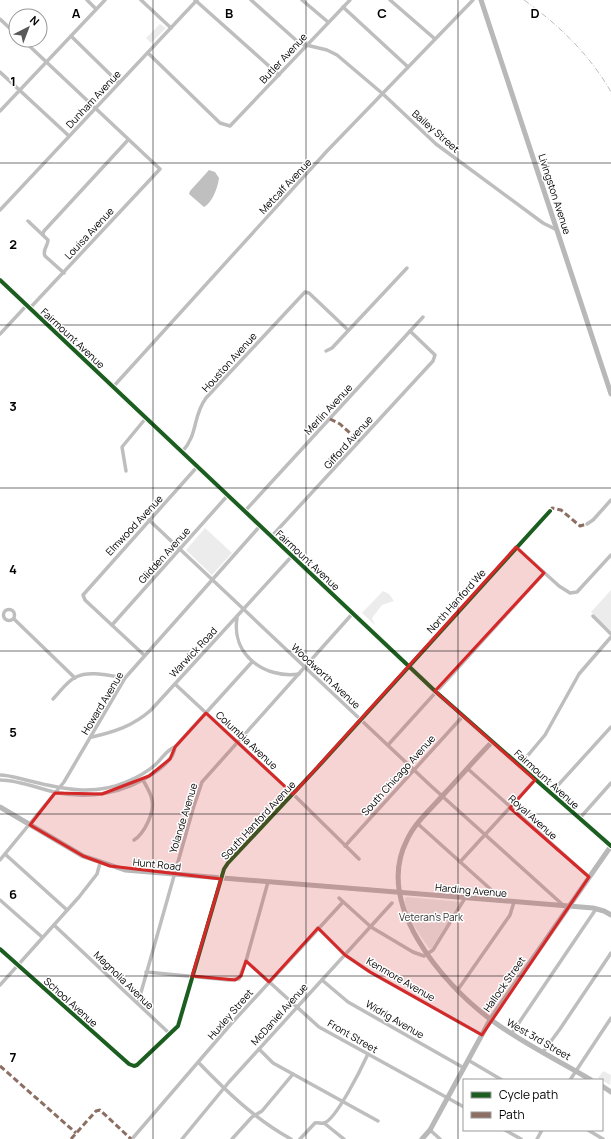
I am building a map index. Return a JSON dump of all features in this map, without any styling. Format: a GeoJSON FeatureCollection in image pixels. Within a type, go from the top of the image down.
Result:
{"type":"FeatureCollection","features":[{"type":"Feature","properties":{"kind":"main road","name":"Fairmount Avenue"},"geometry":{"type":"LineString","coordinates":[[0,280],[435,691],[550,794],[611,846]]}},
{"type":"Feature","properties":{"kind":"street"},"geometry":{"type":"LineString","coordinates":[[86,0],[96,9]]}},
{"type":"Feature","properties":{"kind":"street"},"geometry":{"type":"LineString","coordinates":[[0,111],[105,0]]}},
{"type":"Feature","properties":{"kind":"street"},"geometry":{"type":"LineString","coordinates":[[141,0],[171,28]]}},
{"type":"Feature","properties":{"kind":"street"},"geometry":{"type":"LineString","coordinates":[[196,0],[279,75]]}},
{"type":"Feature","properties":{"kind":"street","name":"Dunham Avenue"},"geometry":{"type":"LineString","coordinates":[[0,210],[196,0]]}},
{"type":"Feature","properties":{"kind":"street","name":"Bailey Street"},"geometry":{"type":"LineString","coordinates":[[251,0],[297,41],[306,45],[327,50],[337,55],[383,94],[436,144],[543,223],[557,230]]}},
{"type":"Feature","properties":{"kind":"street"},"geometry":{"type":"LineString","coordinates":[[302,0],[328,22]]}},
{"type":"Feature","properties":{"kind":"street","name":"Butler Avenue"},"geometry":{"type":"LineString","coordinates":[[148,53],[220,123],[228,126],[233,124],[350,0]]}},
{"type":"Feature","properties":{"kind":"street"},"geometry":{"type":"LineString","coordinates":[[390,0],[435,39]]}},
{"type":"Feature","properties":{"kind":"street","name":"Metcalf Avenue"},"geometry":{"type":"LineString","coordinates":[[114,387],[317,162],[473,0]]}},
{"type":"Feature","properties":{"kind":"street","name":"Livingston Avenue"},"geometry":{"type":"LineString","coordinates":[[481,0],[611,394]]}},
{"type":"Feature","properties":{"kind":"street"},"geometry":{"type":"LineString","coordinates":[[342,7],[408,67]]}},
{"type":"Feature","properties":{"kind":"street"},"geometry":{"type":"LineString","coordinates":[[0,19],[8,26]]}},
{"type":"Feature","properties":{"kind":"street"},"geometry":{"type":"LineString","coordinates":[[71,36],[119,83]]}},
{"type":"Feature","properties":{"kind":"street"},"geometry":{"type":"LineString","coordinates":[[31,48],[128,140],[44,233]]}},
{"type":"Feature","properties":{"kind":"street"},"geometry":{"type":"LineString","coordinates":[[0,72],[69,136]]}},
{"type":"Feature","properties":{"kind":"street","name":"Louisa Avenue"},"geometry":{"type":"LineString","coordinates":[[0,334],[64,273],[160,169],[128,140]]}},
{"type":"Feature","properties":{"kind":"street"},"geometry":{"type":"LineString","coordinates":[[28,221],[44,233],[48,240],[48,244],[44,250],[44,256],[64,273]]}},
{"type":"Feature","properties":{"kind":"street"},"geometry":{"type":"LineString","coordinates":[[326,350],[332,348],[407,268]]}},
{"type":"Feature","properties":{"kind":"street","name":"Houston Avenue"},"geometry":{"type":"LineString","coordinates":[[182,452],[193,438],[197,416],[206,398],[305,292],[309,292],[348,330]]}},
{"type":"Feature","properties":{"kind":"street","name":"Merlin Avenue"},"geometry":{"type":"LineString","coordinates":[[245,511],[423,317]]}},
{"type":"Feature","properties":{"kind":"street","name":"Gifford Avenue"},"geometry":{"type":"LineString","coordinates":[[271,537],[435,358],[432,351],[410,331]]}},
{"type":"Feature","properties":{"kind":"street"},"geometry":{"type":"LineString","coordinates":[[126,471],[122,447],[146,418]]}},
{"type":"Feature","properties":{"kind":"street","name":"Elmwood Avenue"},"geometry":{"type":"LineString","coordinates":[[112,625],[85,600],[83,596],[98,576],[197,467]]}},
{"type":"Feature","properties":{"kind":"street","name":"Glidden Avenue"},"geometry":{"type":"LineString","coordinates":[[112,625],[228,495]]}},
{"type":"Feature","properties":{"kind":"street"},"geometry":{"type":"LineString","coordinates":[[587,524],[593,520],[611,500]]}},
{"type":"Feature","properties":{"kind":"street","name":"North Hanford We"},"geometry":{"type":"LineString","coordinates":[[409,665],[550,511]]}},
{"type":"Feature","properties":{"kind":"street","name":"Woodworth Avenue"},"geometry":{"type":"LineString","coordinates":[[149,520],[442,796],[566,906]]}},
{"type":"Feature","properties":{"kind":"street","name":"Howard Avenue"},"geometry":{"type":"LineString","coordinates":[[0,858],[30,825],[59,788],[91,738],[125,678],[260,526]]}},
{"type":"Feature","properties":{"kind":"street"},"geometry":{"type":"LineString","coordinates":[[516,547],[564,590],[573,593],[577,592],[611,555]]}},
{"type":"Feature","properties":{"kind":"street","name":"Warwick Road"},"geometry":{"type":"LineString","coordinates":[[91,738],[121,729],[140,719],[175,684],[292,556]]}},
{"type":"Feature","properties":{"kind":"street"},"geometry":{"type":"LineString","coordinates":[[388,745],[435,691],[544,573]]}},
{"type":"Feature","properties":{"kind":"street","name":"Yolande Avenue"},"geometry":{"type":"LineString","coordinates":[[138,1003],[202,782],[354,613]]}},
{"type":"Feature","properties":{"kind":"street"},"geometry":{"type":"LineString","coordinates":[[519,766],[545,736],[579,674],[611,635],[593,616]]}},
{"type":"Feature","properties":{"kind":"street"},"geometry":{"type":"LineString","coordinates":[[237,617],[236,628],[240,644],[244,654],[252,662],[269,672],[282,675],[299,674]]}},
{"type":"Feature","properties":{"kind":"street"},"geometry":{"type":"LineString","coordinates":[[14,619],[74,678]]}},
{"type":"Feature","properties":{"kind":"street"},"geometry":{"type":"LineString","coordinates":[[112,625],[144,655]]}},
{"type":"Feature","properties":{"kind":"street"},"geometry":{"type":"LineString","coordinates":[[0,775],[59,788],[89,791],[117,786],[145,772],[155,765],[170,749],[175,747],[252,662]]}},
{"type":"Feature","properties":{"kind":"street","name":"South Hanford Avenue"},"geometry":{"type":"LineString","coordinates":[[170,1034],[178,1026],[221,879],[228,863],[409,665]]}},
{"type":"Feature","properties":{"kind":"street"},"geometry":{"type":"LineString","coordinates":[[53,699],[74,678],[95,674],[125,678]]}},
{"type":"Feature","properties":{"kind":"street","name":"Columbia Avenue"},"geometry":{"type":"LineString","coordinates":[[175,684],[238,742],[359,859]]}},
{"type":"Feature","properties":{"kind":"street","name":"South Chicago Avenue"},"geometry":{"type":"LineString","coordinates":[[345,846],[463,716]]}},
{"type":"Feature","properties":{"kind":"street"},"geometry":{"type":"LineString","coordinates":[[550,794],[611,726]]}},
{"type":"Feature","properties":{"kind":"street"},"geometry":{"type":"LineString","coordinates":[[399,893],[402,855],[406,840],[442,796],[492,742]]}},
{"type":"Feature","properties":{"kind":"street"},"geometry":{"type":"LineString","coordinates":[[0,780],[55,793],[85,795],[102,794],[125,788],[143,780],[164,764],[175,753],[175,747]]}},
{"type":"Feature","properties":{"kind":"street","name":"Royal Avenue"},"geometry":{"type":"LineString","coordinates":[[468,769],[589,877]]}},
{"type":"Feature","properties":{"kind":"street"},"geometry":{"type":"LineString","coordinates":[[134,840],[141,834],[152,808],[151,797],[143,780]]}},
{"type":"Feature","properties":{"kind":"street"},"geometry":{"type":"LineString","coordinates":[[460,862],[536,780]]}},
{"type":"Feature","properties":{"kind":"street"},"geometry":{"type":"LineString","coordinates":[[579,819],[611,783]]}},
{"type":"Feature","properties":{"kind":"street","name":"Hunt Road"},"geometry":{"type":"LineString","coordinates":[[0,807],[78,853],[100,863],[125,870],[328,887]]}},
{"type":"Feature","properties":{"kind":"street"},"geometry":{"type":"LineString","coordinates":[[418,824],[497,895],[501,901]]}},
{"type":"Feature","properties":{"kind":"street","name":"Hallock Street"},"geometry":{"type":"LineString","coordinates":[[422,1139],[430,1130],[490,1020],[566,906],[611,846]]}},
{"type":"Feature","properties":{"kind":"street"},"geometry":{"type":"LineString","coordinates":[[5,854],[67,910]]}},
{"type":"Feature","properties":{"kind":"street"},"geometry":{"type":"LineString","coordinates":[[0,985],[67,910],[96,874],[100,863]]}},
{"type":"Feature","properties":{"kind":"street"},"geometry":{"type":"LineString","coordinates":[[146,972],[235,980],[241,976],[268,882]]}},
{"type":"Feature","properties":{"kind":"street","name":"Harding Avenue"},"geometry":{"type":"LineString","coordinates":[[328,887],[566,906],[596,909],[611,915]]}},
{"type":"Feature","properties":{"kind":"street","name":"West 3rd Street"},"geometry":{"type":"LineString","coordinates":[[399,893],[406,917],[428,954],[457,991],[490,1020],[589,1079]]}},
{"type":"Feature","properties":{"kind":"street"},"geometry":{"type":"LineString","coordinates":[[339,898],[370,927],[419,955],[424,956],[428,954],[438,943],[465,898]]}},
{"type":"Feature","properties":{"kind":"street"},"geometry":{"type":"LineString","coordinates":[[0,900],[42,937]]}},
{"type":"Feature","properties":{"kind":"street","name":"Huxley Street"},"geometry":{"type":"LineString","coordinates":[[132,1139],[269,982],[343,902]]}},
{"type":"Feature","properties":{"kind":"street"},"geometry":{"type":"LineString","coordinates":[[457,991],[510,915],[514,902]]}},
{"type":"Feature","properties":{"kind":"street","name":"McDaniel Avenue"},"geometry":{"type":"LineString","coordinates":[[182,1139],[224,1088],[392,903]]}},
{"type":"Feature","properties":{"kind":"street"},"geometry":{"type":"LineString","coordinates":[[512,1033],[596,909]]}},
{"type":"Feature","properties":{"kind":"street","name":"Magnolia Avenue"},"geometry":{"type":"LineString","coordinates":[[54,925],[170,1034]]}},
{"type":"Feature","properties":{"kind":"street","name":"Kenmore Avenue"},"geometry":{"type":"LineString","coordinates":[[318,928],[345,955],[370,972],[482,1035]]}},
{"type":"Feature","properties":{"kind":"street","name":"School Avenue"},"geometry":{"type":"LineString","coordinates":[[0,949],[132,1066],[137,1065],[170,1034]]}},
{"type":"Feature","properties":{"kind":"street"},"geometry":{"type":"LineString","coordinates":[[543,1052],[611,953]]}},
{"type":"Feature","properties":{"kind":"street","name":"Front Street"},"geometry":{"type":"LineString","coordinates":[[246,961],[319,1027],[463,1106]]}},
{"type":"Feature","properties":{"kind":"street","name":"Widrig Avenue"},"geometry":{"type":"LineString","coordinates":[[322,980],[333,991],[348,1002],[464,1068]]}},
{"type":"Feature","properties":{"kind":"street"},"geometry":{"type":"LineString","coordinates":[[571,1079],[611,1018]]}},
{"type":"Feature","properties":{"kind":"street"},"geometry":{"type":"LineString","coordinates":[[259,1049],[273,1063],[378,1121]]}},
{"type":"Feature","properties":{"kind":"street"},"geometry":{"type":"LineString","coordinates":[[300,1139],[315,1123],[324,1123],[331,1118],[342,1102],[368,1054]]}},
{"type":"Feature","properties":{"kind":"street"},"geometry":{"type":"LineString","coordinates":[[468,1060],[500,1079]]}},
{"type":"Feature","properties":{"kind":"street"},"geometry":{"type":"LineString","coordinates":[[199,1063],[224,1088],[256,1115],[291,1139]]}},
{"type":"Feature","properties":{"kind":"street"},"geometry":{"type":"LineString","coordinates":[[232,1139],[262,1111],[292,1074]]}},
{"type":"Feature","properties":{"kind":"street"},"geometry":{"type":"LineString","coordinates":[[324,1123],[344,1139]]}},
{"type":"Feature","properties":{"kind":"street"},"geometry":{"type":"LineString","coordinates":[[430,1130],[440,1139]]}},
{"type":"Feature","properties":{"kind":"street"},"geometry":{"type":"LineString","coordinates":[[507,1131],[520,1139]]}},
{"type":"Feature","properties":{"kind":"street"},"geometry":{"type":"LineString","coordinates":[[590,1131],[603,1139]]}},
{"type":"Feature","properties":{"kind":"street"},"geometry":{"type":"LineString","coordinates":[[281,1139],[284,1135]]}},
{"type":"Feature","properties":{"kind":"highlighted area"},"geometry":{"type":"Polygon","coordinates":[[[516,547],[544,573],[435,691],[535,780],[510,808],[589,877],[482,1035],[370,972],[345,955],[318,928],[269,982],[246,961],[241,976],[235,980],[192,976],[221,879],[110,866],[83,856],[30,825],[55,793],[102,794],[149,776],[170,759],[175,747],[206,713],[293,794],[516,547]]]}},
{"type":"Feature","properties":{"kind":"green space"},"geometry":{"type":"Polygon","coordinates":[[[160,24],[166,28],[151,43],[146,38],[160,24]]]}},
{"type":"Feature","properties":{"kind":"green space"},"geometry":{"type":"Polygon","coordinates":[[[205,528],[232,553],[212,575],[186,550],[205,528]]]}},
{"type":"Feature","properties":{"kind":"green space"},"geometry":{"type":"Polygon","coordinates":[[[611,590],[611,631],[591,612],[611,590]]]}},
{"type":"Feature","properties":{"kind":"green space"},"geometry":{"type":"Polygon","coordinates":[[[383,591],[389,594],[394,601],[382,605],[372,618],[375,625],[362,613],[383,591]]]}},
{"type":"Feature","properties":{"kind":"green space","name":"Veteran's Park"},"geometry":{"type":"Polygon","coordinates":[[[405,898],[461,902],[431,949],[413,924],[405,904],[405,898]]]}},
{"type":"Feature","properties":{"kind":"green space"},"geometry":{"type":"Polygon","coordinates":[[[603,1071],[611,1075],[610,1085],[603,1081],[603,1079],[598,1078],[603,1071]]]}},
{"type":"Feature","properties":{"kind":"shaded area"},"geometry":{"type":"Polygon","coordinates":[[[209,170],[215,172],[219,178],[210,202],[204,207],[189,194],[209,170]]]}},
{"type":"Feature","properties":{"kind":"railway"},"geometry":{"type":"LineString","coordinates":[[524,0],[561,30],[573,42],[603,78],[611,92]]}},
{"type":"Feature","properties":{"kind":"marked path"},"geometry":{"type":"LineString","coordinates":[[330,419],[340,424],[359,441]]}},
{"type":"Feature","properties":{"kind":"marked path"},"geometry":{"type":"LineString","coordinates":[[550,511],[552,508],[561,510],[580,526],[587,524]]}},
{"type":"Feature","properties":{"kind":"marked path"},"geometry":{"type":"LineString","coordinates":[[0,1066],[76,1133]]}},
{"type":"Feature","properties":{"kind":"marked path"},"geometry":{"type":"LineString","coordinates":[[71,1139],[96,1111],[100,1110],[131,1139]]}},
{"type":"Feature","properties":{"kind":"cycle path"},"geometry":{"type":"LineString","coordinates":[[0,280],[435,691],[611,846]]}},
{"type":"Feature","properties":{"kind":"cycle path"},"geometry":{"type":"LineString","coordinates":[[0,949],[129,1064],[134,1066],[137,1065],[178,1026],[224,869],[228,863],[317,768],[550,511]]}}]}
